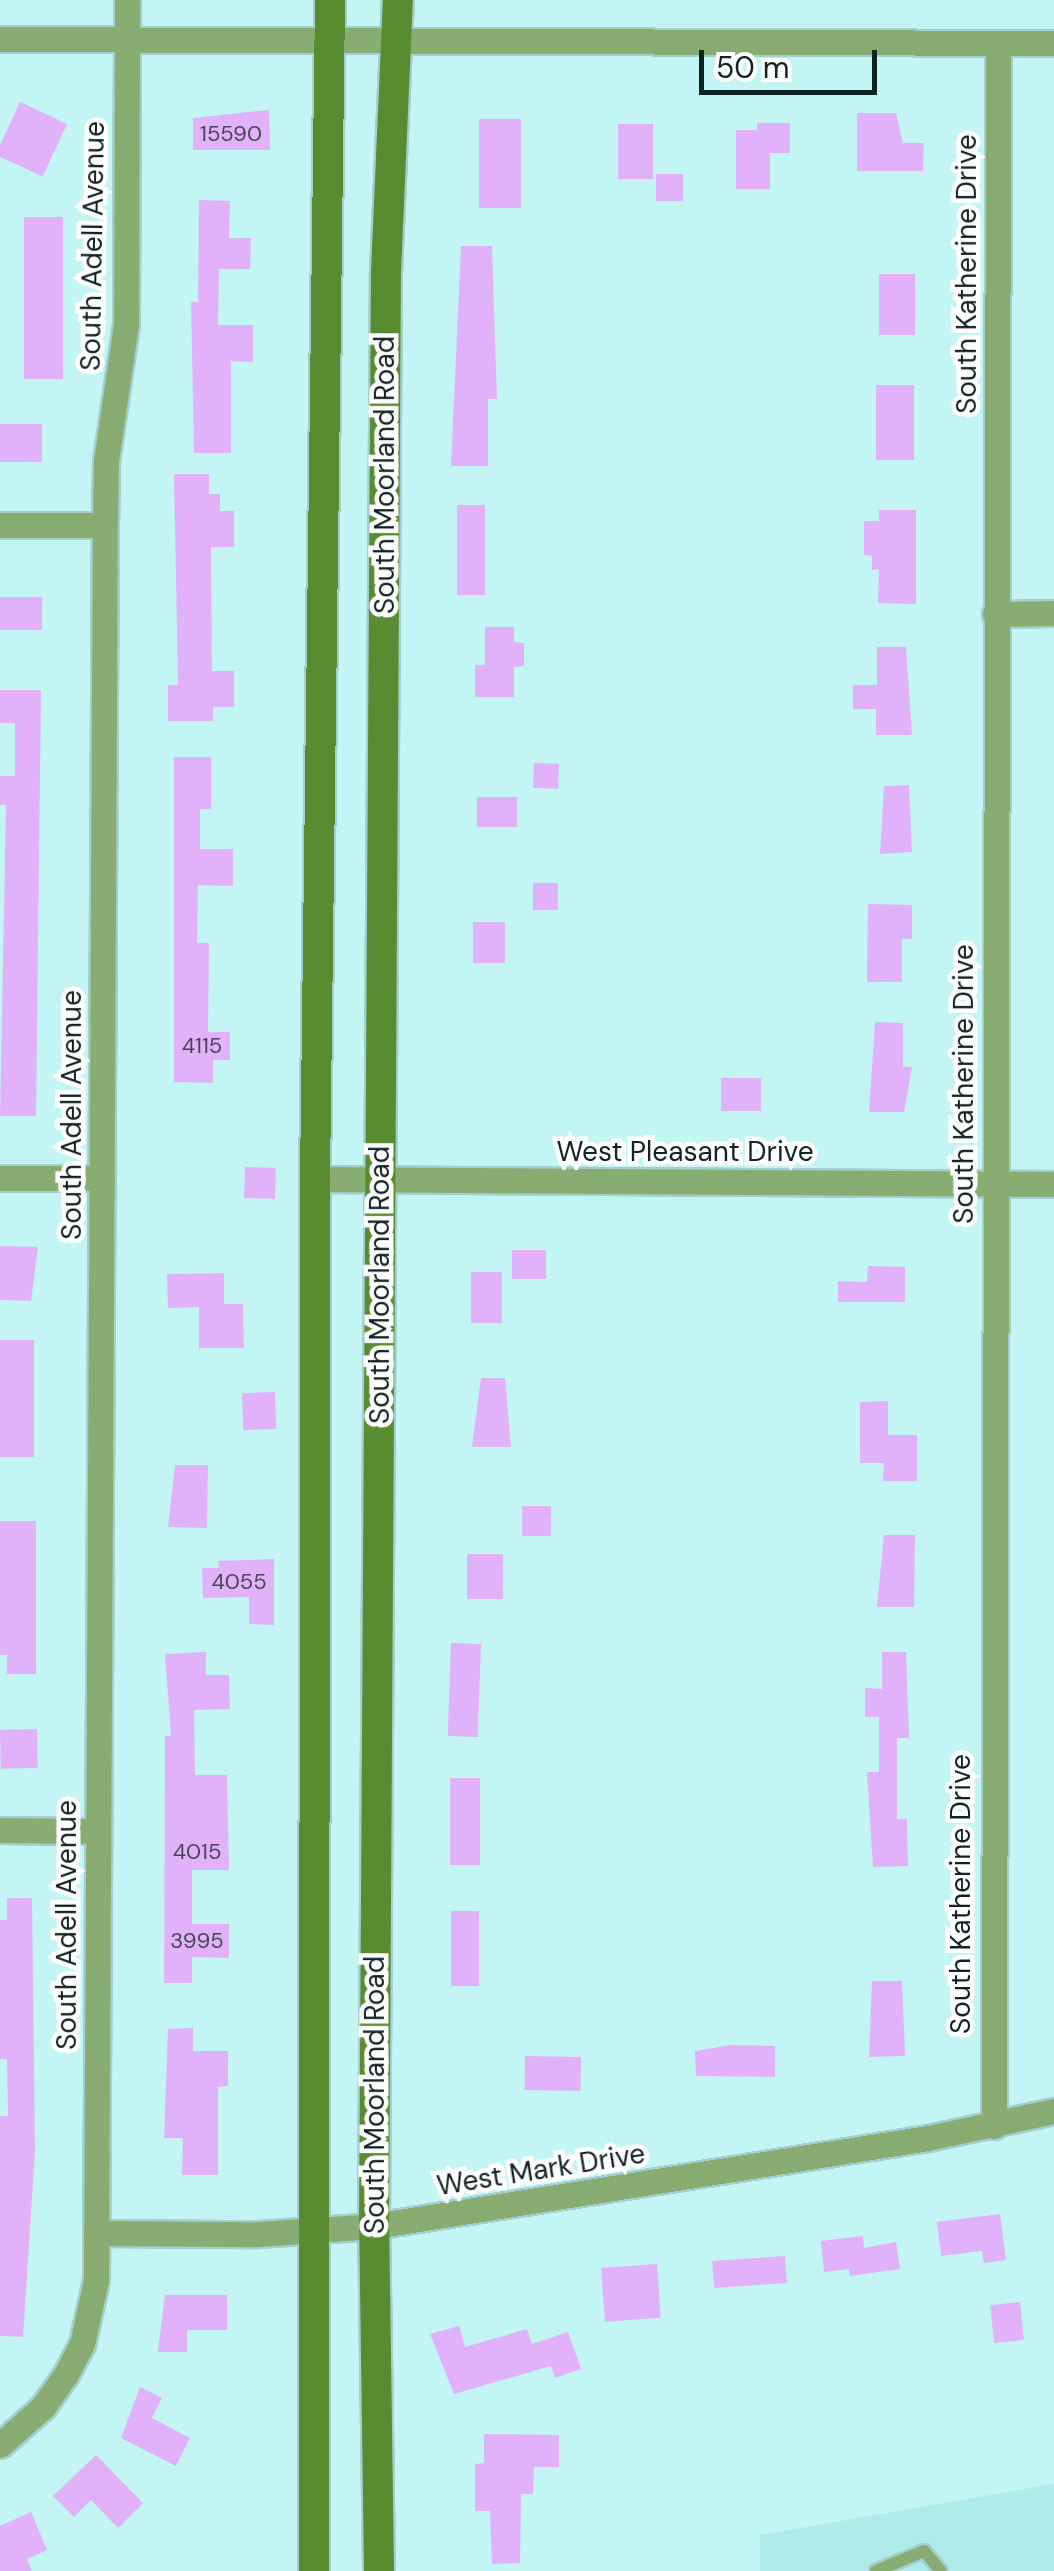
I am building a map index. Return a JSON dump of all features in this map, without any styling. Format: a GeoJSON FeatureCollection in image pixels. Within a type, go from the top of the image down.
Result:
{"type":"FeatureCollection","features":[{"type":"Feature","properties":{"kind":"main road"},"geometry":{"type":"LineString","coordinates":[[314,2571],[315,1179],[330,0]]}},
{"type":"Feature","properties":{"kind":"main road","name":"South Moorland Road"},"geometry":{"type":"LineString","coordinates":[[379,2571],[374,2226],[386,272],[398,0]]}},
{"type":"Feature","properties":{"kind":"street","name":"South Adell Avenue"},"geometry":{"type":"LineString","coordinates":[[96,2233],[106,461],[126,324],[127,0]]}},
{"type":"Feature","properties":{"kind":"street"},"geometry":{"type":"LineString","coordinates":[[0,39],[1054,43]]}},
{"type":"Feature","properties":{"kind":"street","name":"South Katherine Drive"},"geometry":{"type":"LineString","coordinates":[[994,2126],[998,43]]}},
{"type":"Feature","properties":{"kind":"street"},"geometry":{"type":"LineString","coordinates":[[0,525],[106,526]]}},
{"type":"Feature","properties":{"kind":"street"},"geometry":{"type":"LineString","coordinates":[[995,614],[1054,613]]}},
{"type":"Feature","properties":{"kind":"street"},"geometry":{"type":"LineString","coordinates":[[0,1178],[102,1178]]}},
{"type":"Feature","properties":{"kind":"street","name":"West Pleasant Drive"},"geometry":{"type":"LineString","coordinates":[[315,1179],[1054,1184]]}},
{"type":"Feature","properties":{"kind":"street"},"geometry":{"type":"LineString","coordinates":[[0,1830],[97,1831]]}},
{"type":"Feature","properties":{"kind":"street","name":"West Mark Drive"},"geometry":{"type":"LineString","coordinates":[[96,2233],[314,2232],[374,2226],[994,2126],[1054,2111]]}},
{"type":"Feature","properties":{"kind":"street"},"geometry":{"type":"LineString","coordinates":[[0,2445],[43,2407],[82,2344],[95,2295],[96,2233]]}},
{"type":"Feature","properties":{"kind":"lane"},"geometry":{"type":"LineString","coordinates":[[876,2571],[924,2551],[941,2571]]}},
{"type":"Feature","properties":{"kind":"shaded area"},"geometry":{"type":"Polygon","coordinates":[[[1054,2484],[1054,2571],[760,2571],[760,2535],[1054,2484]]]}},
{"type":"Feature","properties":{"kind":"building"},"geometry":{"type":"Polygon","coordinates":[[[20,102],[67,124],[43,177],[0,157],[0,145],[20,102]]]}},
{"type":"Feature","properties":{"kind":"building"},"geometry":{"type":"Polygon","coordinates":[[[269,110],[270,150],[193,150],[193,118],[269,110]]]}},
{"type":"Feature","properties":{"kind":"building"},"geometry":{"type":"Polygon","coordinates":[[[857,113],[896,113],[903,143],[924,143],[923,171],[857,171],[857,113]]]}},
{"type":"Feature","properties":{"kind":"building"},"geometry":{"type":"Polygon","coordinates":[[[479,119],[521,119],[521,208],[479,208],[479,119]]]}},
{"type":"Feature","properties":{"kind":"building"},"geometry":{"type":"Polygon","coordinates":[[[757,123],[790,123],[790,153],[770,153],[770,189],[736,189],[736,130],[757,130],[757,123]]]}},
{"type":"Feature","properties":{"kind":"building"},"geometry":{"type":"Polygon","coordinates":[[[618,124],[653,124],[653,179],[618,179],[618,124]]]}},
{"type":"Feature","properties":{"kind":"building"},"geometry":{"type":"Polygon","coordinates":[[[656,174],[683,174],[683,201],[656,201],[656,174]]]}},
{"type":"Feature","properties":{"kind":"building"},"geometry":{"type":"Polygon","coordinates":[[[199,200],[230,201],[229,238],[251,238],[250,269],[219,269],[218,325],[253,325],[253,362],[231,361],[231,453],[194,453],[191,302],[198,302],[199,200]]]}},
{"type":"Feature","properties":{"kind":"building"},"geometry":{"type":"Polygon","coordinates":[[[24,217],[63,217],[63,379],[24,379],[24,217]]]}},
{"type":"Feature","properties":{"kind":"building"},"geometry":{"type":"Polygon","coordinates":[[[461,246],[492,246],[497,399],[488,399],[488,466],[451,466],[461,246]]]}},
{"type":"Feature","properties":{"kind":"building"},"geometry":{"type":"Polygon","coordinates":[[[879,274],[915,274],[915,335],[879,335],[879,274]]]}},
{"type":"Feature","properties":{"kind":"building"},"geometry":{"type":"Polygon","coordinates":[[[876,385],[914,385],[914,460],[876,460],[876,385]]]}},
{"type":"Feature","properties":{"kind":"building"},"geometry":{"type":"Polygon","coordinates":[[[0,424],[42,424],[42,462],[0,462],[0,424]]]}},
{"type":"Feature","properties":{"kind":"building"},"geometry":{"type":"Polygon","coordinates":[[[174,474],[209,474],[209,494],[220,494],[220,511],[234,511],[234,547],[211,547],[212,671],[234,671],[234,707],[213,707],[213,721],[168,721],[168,685],[178,685],[174,474]]]}},
{"type":"Feature","properties":{"kind":"building"},"geometry":{"type":"Polygon","coordinates":[[[457,505],[485,505],[485,595],[457,595],[457,505]]]}},
{"type":"Feature","properties":{"kind":"building"},"geometry":{"type":"Polygon","coordinates":[[[879,510],[916,510],[916,604],[878,603],[879,569],[872,570],[872,556],[864,555],[864,521],[879,521],[879,510]]]}},
{"type":"Feature","properties":{"kind":"building"},"geometry":{"type":"Polygon","coordinates":[[[0,597],[42,597],[42,630],[0,630],[0,597]]]}},
{"type":"Feature","properties":{"kind":"building"},"geometry":{"type":"Polygon","coordinates":[[[485,627],[514,627],[514,642],[524,643],[524,666],[514,667],[514,697],[475,697],[475,665],[485,665],[485,627]]]}},
{"type":"Feature","properties":{"kind":"building"},"geometry":{"type":"Polygon","coordinates":[[[877,647],[906,647],[912,735],[876,735],[876,709],[853,709],[853,685],[877,685],[877,647]]]}},
{"type":"Feature","properties":{"kind":"building"},"geometry":{"type":"Polygon","coordinates":[[[0,690],[41,690],[36,1116],[0,1116],[6,805],[0,805],[0,776],[15,776],[15,723],[0,723],[0,690]]]}},
{"type":"Feature","properties":{"kind":"building"},"geometry":{"type":"Polygon","coordinates":[[[174,757],[211,757],[211,809],[200,809],[200,849],[233,849],[233,886],[198,885],[197,943],[209,943],[208,1032],[230,1032],[230,1060],[213,1060],[213,1083],[174,1082],[174,757]]]}},
{"type":"Feature","properties":{"kind":"building"},"geometry":{"type":"Polygon","coordinates":[[[534,763],[559,764],[558,789],[533,788],[534,763]]]}},
{"type":"Feature","properties":{"kind":"building"},"geometry":{"type":"Polygon","coordinates":[[[909,785],[912,852],[880,854],[884,786],[909,785]]]}},
{"type":"Feature","properties":{"kind":"building"},"geometry":{"type":"Polygon","coordinates":[[[477,797],[517,797],[517,827],[477,827],[477,797]]]}},
{"type":"Feature","properties":{"kind":"building"},"geometry":{"type":"Polygon","coordinates":[[[533,883],[558,883],[558,910],[533,910],[533,883]]]}},
{"type":"Feature","properties":{"kind":"building"},"geometry":{"type":"Polygon","coordinates":[[[868,904],[912,905],[912,939],[902,939],[902,982],[867,982],[868,904]]]}},
{"type":"Feature","properties":{"kind":"building"},"geometry":{"type":"Polygon","coordinates":[[[473,922],[505,922],[505,963],[473,963],[473,922]]]}},
{"type":"Feature","properties":{"kind":"building"},"geometry":{"type":"Polygon","coordinates":[[[875,1022],[903,1023],[903,1067],[912,1067],[904,1112],[869,1112],[875,1022]]]}},
{"type":"Feature","properties":{"kind":"building"},"geometry":{"type":"Polygon","coordinates":[[[721,1078],[761,1078],[761,1111],[721,1111],[721,1078]]]}},
{"type":"Feature","properties":{"kind":"building"},"geometry":{"type":"Polygon","coordinates":[[[245,1167],[276,1168],[275,1199],[244,1198],[245,1167]]]}},
{"type":"Feature","properties":{"kind":"building"},"geometry":{"type":"Polygon","coordinates":[[[0,1246],[38,1247],[31,1301],[0,1300],[0,1246]]]}},
{"type":"Feature","properties":{"kind":"building"},"geometry":{"type":"Polygon","coordinates":[[[512,1250],[546,1250],[546,1279],[512,1279],[512,1250]]]}},
{"type":"Feature","properties":{"kind":"building"},"geometry":{"type":"Polygon","coordinates":[[[868,1266],[905,1267],[905,1302],[838,1302],[838,1281],[867,1282],[868,1266]]]}},
{"type":"Feature","properties":{"kind":"building"},"geometry":{"type":"Polygon","coordinates":[[[471,1272],[502,1272],[502,1323],[471,1323],[471,1272]]]}},
{"type":"Feature","properties":{"kind":"building"},"geometry":{"type":"Polygon","coordinates":[[[224,1273],[224,1304],[243,1304],[244,1348],[199,1348],[199,1307],[168,1308],[167,1274],[224,1273]]]}},
{"type":"Feature","properties":{"kind":"building"},"geometry":{"type":"Polygon","coordinates":[[[0,1340],[34,1340],[34,1457],[0,1457],[0,1340]]]}},
{"type":"Feature","properties":{"kind":"building"},"geometry":{"type":"Polygon","coordinates":[[[481,1378],[505,1378],[511,1447],[472,1447],[481,1378]]]}},
{"type":"Feature","properties":{"kind":"building"},"geometry":{"type":"Polygon","coordinates":[[[275,1392],[276,1429],[243,1430],[242,1393],[275,1392]]]}},
{"type":"Feature","properties":{"kind":"building"},"geometry":{"type":"Polygon","coordinates":[[[888,1401],[888,1435],[917,1435],[917,1481],[883,1481],[884,1463],[860,1463],[860,1402],[888,1401]]]}},
{"type":"Feature","properties":{"kind":"building"},"geometry":{"type":"Polygon","coordinates":[[[175,1465],[208,1465],[207,1528],[168,1527],[175,1465]]]}},
{"type":"Feature","properties":{"kind":"building"},"geometry":{"type":"Polygon","coordinates":[[[522,1506],[551,1506],[551,1536],[522,1536],[522,1506]]]}},
{"type":"Feature","properties":{"kind":"building"},"geometry":{"type":"Polygon","coordinates":[[[0,1521],[36,1521],[36,1674],[7,1674],[7,1655],[0,1655],[0,1521]]]}},
{"type":"Feature","properties":{"kind":"building"},"geometry":{"type":"Polygon","coordinates":[[[884,1535],[915,1535],[914,1607],[877,1607],[884,1535]]]}},
{"type":"Feature","properties":{"kind":"building"},"geometry":{"type":"Polygon","coordinates":[[[467,1554],[503,1554],[503,1599],[467,1599],[467,1554]]]}},
{"type":"Feature","properties":{"kind":"building"},"geometry":{"type":"Polygon","coordinates":[[[274,1559],[274,1625],[249,1624],[249,1597],[203,1598],[202,1568],[219,1568],[218,1561],[274,1559]]]}},
{"type":"Feature","properties":{"kind":"building"},"geometry":{"type":"Polygon","coordinates":[[[451,1643],[481,1644],[478,1737],[448,1736],[451,1643]]]}},
{"type":"Feature","properties":{"kind":"building"},"geometry":{"type":"Polygon","coordinates":[[[206,1652],[206,1675],[229,1675],[230,1709],[194,1710],[195,1775],[227,1775],[229,1870],[192,1870],[192,1924],[229,1924],[229,1958],[192,1957],[192,1983],[164,1983],[165,1736],[171,1736],[165,1654],[206,1652]]]}},
{"type":"Feature","properties":{"kind":"building"},"geometry":{"type":"Polygon","coordinates":[[[882,1652],[906,1652],[909,1738],[897,1738],[897,1819],[907,1819],[908,1866],[873,1867],[867,1772],[879,1772],[879,1717],[865,1717],[865,1688],[882,1689],[882,1652]]]}},
{"type":"Feature","properties":{"kind":"building"},"geometry":{"type":"Polygon","coordinates":[[[37,1729],[38,1768],[1,1769],[0,1730],[37,1729]]]}},
{"type":"Feature","properties":{"kind":"building"},"geometry":{"type":"Polygon","coordinates":[[[450,1778],[480,1778],[480,1865],[450,1865],[450,1778]]]}},
{"type":"Feature","properties":{"kind":"building"},"geometry":{"type":"Polygon","coordinates":[[[7,1898],[32,1898],[35,2151],[23,2337],[0,2336],[0,2116],[8,2116],[7,2059],[0,2059],[0,1920],[7,1920],[7,1898]]]}},
{"type":"Feature","properties":{"kind":"building"},"geometry":{"type":"Polygon","coordinates":[[[451,1911],[479,1911],[479,1986],[451,1986],[451,1911]]]}},
{"type":"Feature","properties":{"kind":"building"},"geometry":{"type":"Polygon","coordinates":[[[872,1981],[902,1981],[905,2056],[869,2057],[872,1981]]]}},
{"type":"Feature","properties":{"kind":"building"},"geometry":{"type":"Polygon","coordinates":[[[193,2028],[193,2051],[228,2051],[228,2086],[218,2087],[218,2175],[182,2175],[183,2138],[164,2138],[168,2029],[193,2028]]]}},
{"type":"Feature","properties":{"kind":"building"},"geometry":{"type":"Polygon","coordinates":[[[731,2045],[775,2046],[775,2077],[696,2076],[695,2051],[731,2045]]]}},
{"type":"Feature","properties":{"kind":"building"},"geometry":{"type":"Polygon","coordinates":[[[525,2056],[581,2057],[580,2091],[524,2090],[525,2056]]]}},
{"type":"Feature","properties":{"kind":"building"},"geometry":{"type":"Polygon","coordinates":[[[1000,2214],[1006,2260],[984,2263],[982,2251],[941,2256],[937,2222],[1000,2214]]]}},
{"type":"Feature","properties":{"kind":"building"},"geometry":{"type":"Polygon","coordinates":[[[863,2236],[864,2248],[896,2242],[900,2269],[850,2276],[849,2269],[824,2272],[821,2241],[863,2236]]]}},
{"type":"Feature","properties":{"kind":"building"},"geometry":{"type":"Polygon","coordinates":[[[785,2256],[787,2283],[714,2288],[712,2261],[785,2256]]]}},
{"type":"Feature","properties":{"kind":"building"},"geometry":{"type":"Polygon","coordinates":[[[657,2264],[661,2318],[605,2322],[601,2268],[657,2264]]]}},
{"type":"Feature","properties":{"kind":"building"},"geometry":{"type":"Polygon","coordinates":[[[165,2295],[227,2295],[227,2330],[187,2330],[187,2352],[158,2352],[165,2295]]]}},
{"type":"Feature","properties":{"kind":"building"},"geometry":{"type":"Polygon","coordinates":[[[1020,2302],[1024,2340],[994,2343],[990,2305],[1020,2302]]]}},
{"type":"Feature","properties":{"kind":"building"},"geometry":{"type":"Polygon","coordinates":[[[459,2326],[465,2347],[527,2329],[532,2344],[568,2332],[581,2369],[555,2378],[551,2366],[454,2394],[430,2334],[459,2326]]]}},
{"type":"Feature","properties":{"kind":"building"},"geometry":{"type":"Polygon","coordinates":[[[140,2387],[162,2398],[152,2418],[190,2438],[176,2466],[121,2438],[140,2387]]]}},
{"type":"Feature","properties":{"kind":"building"},"geometry":{"type":"Polygon","coordinates":[[[484,2434],[559,2435],[559,2467],[534,2467],[533,2494],[521,2494],[520,2563],[492,2564],[490,2511],[475,2511],[475,2464],[484,2463],[484,2434]]]}},
{"type":"Feature","properties":{"kind":"building"},"geometry":{"type":"Polygon","coordinates":[[[96,2455],[143,2503],[118,2528],[91,2500],[74,2517],[53,2496],[96,2455]]]}},
{"type":"Feature","properties":{"kind":"building"},"geometry":{"type":"Polygon","coordinates":[[[31,2512],[47,2550],[27,2559],[32,2571],[0,2571],[0,2526],[31,2512]]]}}]}
